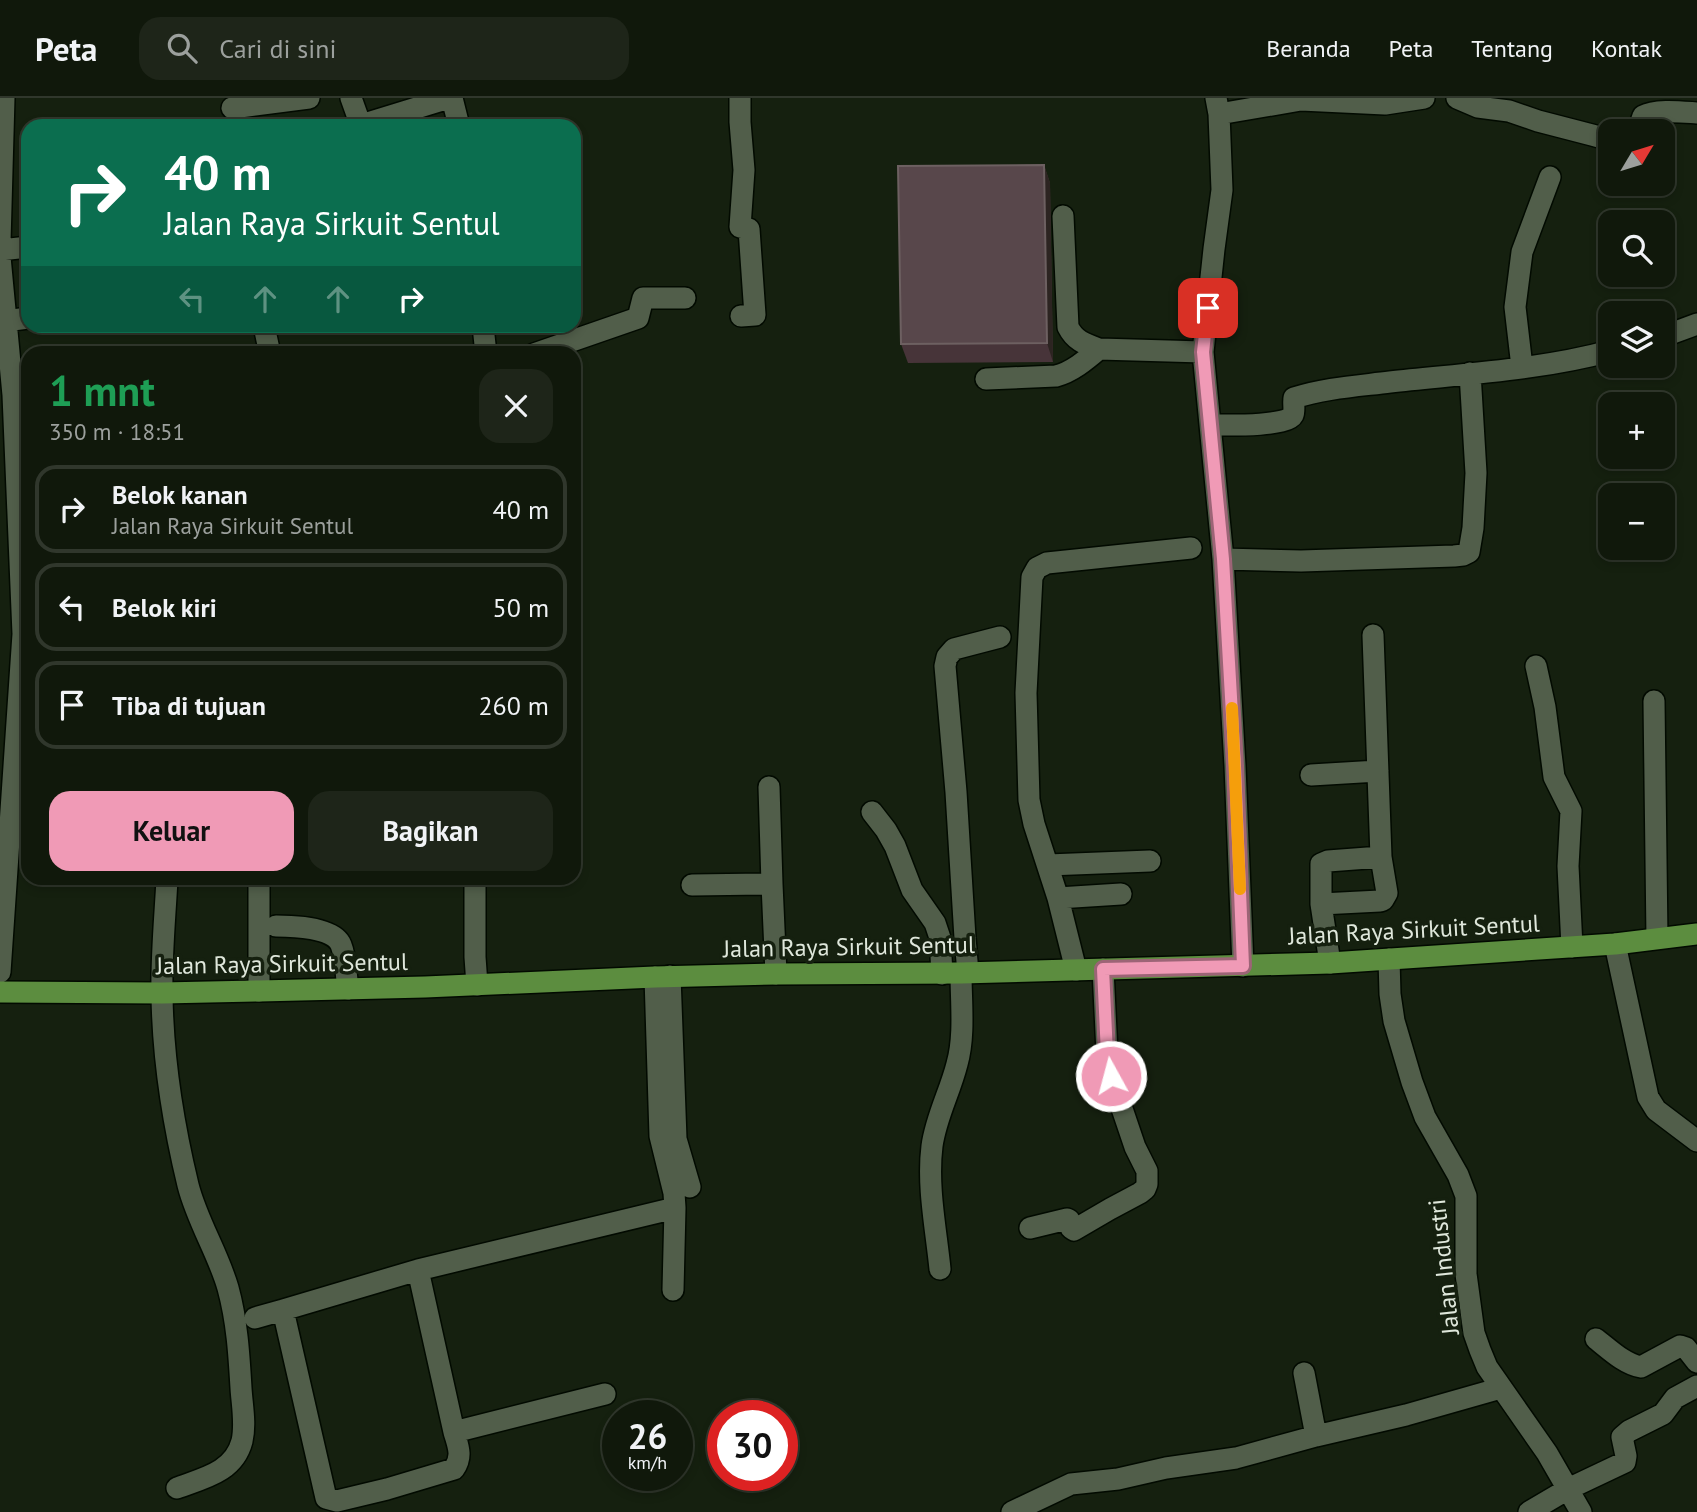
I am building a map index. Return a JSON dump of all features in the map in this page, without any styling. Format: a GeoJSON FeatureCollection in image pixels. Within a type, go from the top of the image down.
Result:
{"type":"FeatureCollection","features":[{"type":"Feature","properties":{"kind":"main road","name":"Jalan Raya Sirkuit Sentul"},"geometry":{"type":"LineString","coordinates":[[0,992],[259,991],[477,985],[662,976],[1243,966],[1330,963],[1615,944],[1697,934]]}},
{"type":"Feature","properties":{"kind":"street"},"geometry":{"type":"LineString","coordinates":[[0,242],[4,98]]}},
{"type":"Feature","properties":{"kind":"street"},"geometry":{"type":"LineString","coordinates":[[233,111],[309,98]]}},
{"type":"Feature","properties":{"kind":"street"},"geometry":{"type":"LineString","coordinates":[[351,98],[359,119]]}},
{"type":"Feature","properties":{"kind":"street"},"geometry":{"type":"LineString","coordinates":[[381,119],[451,98],[457,119]]}},
{"type":"Feature","properties":{"kind":"street"},"geometry":{"type":"LineString","coordinates":[[740,98],[744,170],[740,227],[749,229],[755,315],[741,316]]}},
{"type":"Feature","properties":{"kind":"street"},"geometry":{"type":"LineString","coordinates":[[1243,966],[1223,559],[1203,352],[1222,190],[1217,106],[1301,100],[1385,104],[1424,98]]}},
{"type":"Feature","properties":{"kind":"street"},"geometry":{"type":"LineString","coordinates":[[1457,98],[1478,107],[1509,111],[1598,137]]}},
{"type":"Feature","properties":{"kind":"street"},"geometry":{"type":"LineString","coordinates":[[1642,119],[1648,113],[1697,113]]}},
{"type":"Feature","properties":{"kind":"street"},"geometry":{"type":"LineString","coordinates":[[1522,367],[1515,307],[1522,252],[1550,177]]}},
{"type":"Feature","properties":{"kind":"street"},"geometry":{"type":"LineString","coordinates":[[1063,216],[1068,327],[1076,339],[1098,348],[1203,352]]}},
{"type":"Feature","properties":{"kind":"street"},"geometry":{"type":"LineString","coordinates":[[0,250],[21,248]]}},
{"type":"Feature","properties":{"kind":"street"},"geometry":{"type":"LineString","coordinates":[[0,257],[5,321],[21,434]]}},
{"type":"Feature","properties":{"kind":"street"},"geometry":{"type":"LineString","coordinates":[[557,346],[638,318],[642,298],[685,298]]}},
{"type":"Feature","properties":{"kind":"street"},"geometry":{"type":"LineString","coordinates":[[5,321],[21,319]]}},
{"type":"Feature","properties":{"kind":"street"},"geometry":{"type":"LineString","coordinates":[[1675,332],[1697,324]]}},
{"type":"Feature","properties":{"kind":"street"},"geometry":{"type":"LineString","coordinates":[[986,379],[1056,376],[1066,373],[1098,348]]}},
{"type":"Feature","properties":{"kind":"street"},"geometry":{"type":"LineString","coordinates":[[1210,425],[1258,424],[1284,420],[1292,417],[1292,400],[1298,397],[1380,383],[1522,367],[1598,354]]}},
{"type":"Feature","properties":{"kind":"street"},"geometry":{"type":"LineString","coordinates":[[1223,559],[1315,561],[1454,556],[1469,552],[1476,473],[1470,373]]}},
{"type":"Feature","properties":{"kind":"street"},"geometry":{"type":"LineString","coordinates":[[1076,970],[1029,800],[1026,693],[1032,577],[1034,571],[1052,562],[1191,548]]}},
{"type":"Feature","properties":{"kind":"street"},"geometry":{"type":"LineString","coordinates":[[1321,904],[1380,901],[1387,893],[1381,857],[1373,635]]}},
{"type":"Feature","properties":{"kind":"street"},"geometry":{"type":"LineString","coordinates":[[940,1269],[932,1187],[932,1149],[940,1110],[958,1062],[962,1025],[957,973],[965,938],[945,666],[947,657],[954,649],[1000,637]]}},
{"type":"Feature","properties":{"kind":"street"},"geometry":{"type":"LineString","coordinates":[[0,971],[21,663]]}},
{"type":"Feature","properties":{"kind":"street"},"geometry":{"type":"LineString","coordinates":[[1536,666],[1545,707],[1555,783],[1571,811],[1568,866],[1572,947]]}},
{"type":"Feature","properties":{"kind":"street"},"geometry":{"type":"LineString","coordinates":[[1654,701],[1657,938]]}},
{"type":"Feature","properties":{"kind":"street"},"geometry":{"type":"LineString","coordinates":[[1311,775],[1378,771]]}},
{"type":"Feature","properties":{"kind":"street"},"geometry":{"type":"LineString","coordinates":[[769,787],[776,974]]}},
{"type":"Feature","properties":{"kind":"street"},"geometry":{"type":"LineString","coordinates":[[872,812],[895,846],[912,890],[935,923],[957,973]]}},
{"type":"Feature","properties":{"kind":"street"},"geometry":{"type":"LineString","coordinates":[[1330,963],[1321,904],[1322,862],[1381,857]]}},
{"type":"Feature","properties":{"kind":"street"},"geometry":{"type":"LineString","coordinates":[[1048,865],[1150,860]]}},
{"type":"Feature","properties":{"kind":"street"},"geometry":{"type":"LineString","coordinates":[[692,885],[772,884]]}},
{"type":"Feature","properties":{"kind":"street"},"geometry":{"type":"LineString","coordinates":[[167,885],[162,993],[167,1073],[188,1185],[227,1287],[234,1318],[244,1430],[232,1462],[220,1472],[177,1488]]}},
{"type":"Feature","properties":{"kind":"street"},"geometry":{"type":"LineString","coordinates":[[259,885],[259,991]]}},
{"type":"Feature","properties":{"kind":"street"},"geometry":{"type":"LineString","coordinates":[[475,885],[477,985]]}},
{"type":"Feature","properties":{"kind":"street"},"geometry":{"type":"LineString","coordinates":[[1058,898],[1121,894]]}},
{"type":"Feature","properties":{"kind":"street"},"geometry":{"type":"LineString","coordinates":[[276,926],[326,932],[336,938],[341,946],[348,989]]}},
{"type":"Feature","properties":{"kind":"street"},"geometry":{"type":"LineString","coordinates":[[1615,944],[1648,1097],[1656,1110],[1697,1140]]}},
{"type":"Feature","properties":{"kind":"street","name":"Jalan Industri"},"geometry":{"type":"LineString","coordinates":[[1389,959],[1391,1006],[1408,1072],[1422,1109],[1458,1175],[1465,1196],[1466,1274],[1474,1333],[1487,1367],[1535,1436],[1581,1512]]}},
{"type":"Feature","properties":{"kind":"street"},"geometry":{"type":"LineString","coordinates":[[1030,1228],[1066,1219],[1074,1230],[1140,1193],[1147,1184],[1147,1171],[1135,1147],[1111,1076],[1107,1054],[1103,969]]}},
{"type":"Feature","properties":{"kind":"street"},"geometry":{"type":"LineString","coordinates":[[662,976],[676,1139],[690,1187]]}},
{"type":"Feature","properties":{"kind":"street"},"geometry":{"type":"LineString","coordinates":[[662,976],[660,1136],[674,1193],[673,1290]]}},
{"type":"Feature","properties":{"kind":"street"},"geometry":{"type":"LineString","coordinates":[[255,1318],[418,1270],[675,1208]]}},
{"type":"Feature","properties":{"kind":"street"},"geometry":{"type":"LineString","coordinates":[[283,1310],[326,1498],[337,1502],[387,1489],[454,1469],[460,1456],[418,1270]]}},
{"type":"Feature","properties":{"kind":"street"},"geometry":{"type":"LineString","coordinates":[[1596,1339],[1638,1367],[1679,1346],[1686,1348],[1697,1361]]}},
{"type":"Feature","properties":{"kind":"street"},"geometry":{"type":"LineString","coordinates":[[1304,1373],[1316,1436]]}},
{"type":"Feature","properties":{"kind":"street"},"geometry":{"type":"LineString","coordinates":[[1529,1512],[1568,1489],[1625,1462],[1622,1437],[1663,1414],[1675,1398],[1697,1386]]}},
{"type":"Feature","properties":{"kind":"street"},"geometry":{"type":"LineString","coordinates":[[1012,1512],[1071,1484],[1118,1479],[1166,1468],[1236,1458],[1501,1388]]}},
{"type":"Feature","properties":{"kind":"street"},"geometry":{"type":"LineString","coordinates":[[454,1432],[605,1394]]}},
{"type":"Feature","properties":{"kind":"building"},"geometry":{"type":"Polygon","coordinates":[[[1044,165],[1047,343],[901,344],[898,166],[1044,165]]]}},
{"type":"Feature","properties":{"kind":"slow traffic"},"geometry":{"type":"LineString","coordinates":[[1232,708],[1240,889]]}},
{"type":"Feature","properties":{"kind":"route"},"geometry":{"type":"LineString","coordinates":[[1111,1076],[1107,1054],[1103,969],[1243,966],[1223,559],[1203,352],[1208,308]]}}]}
